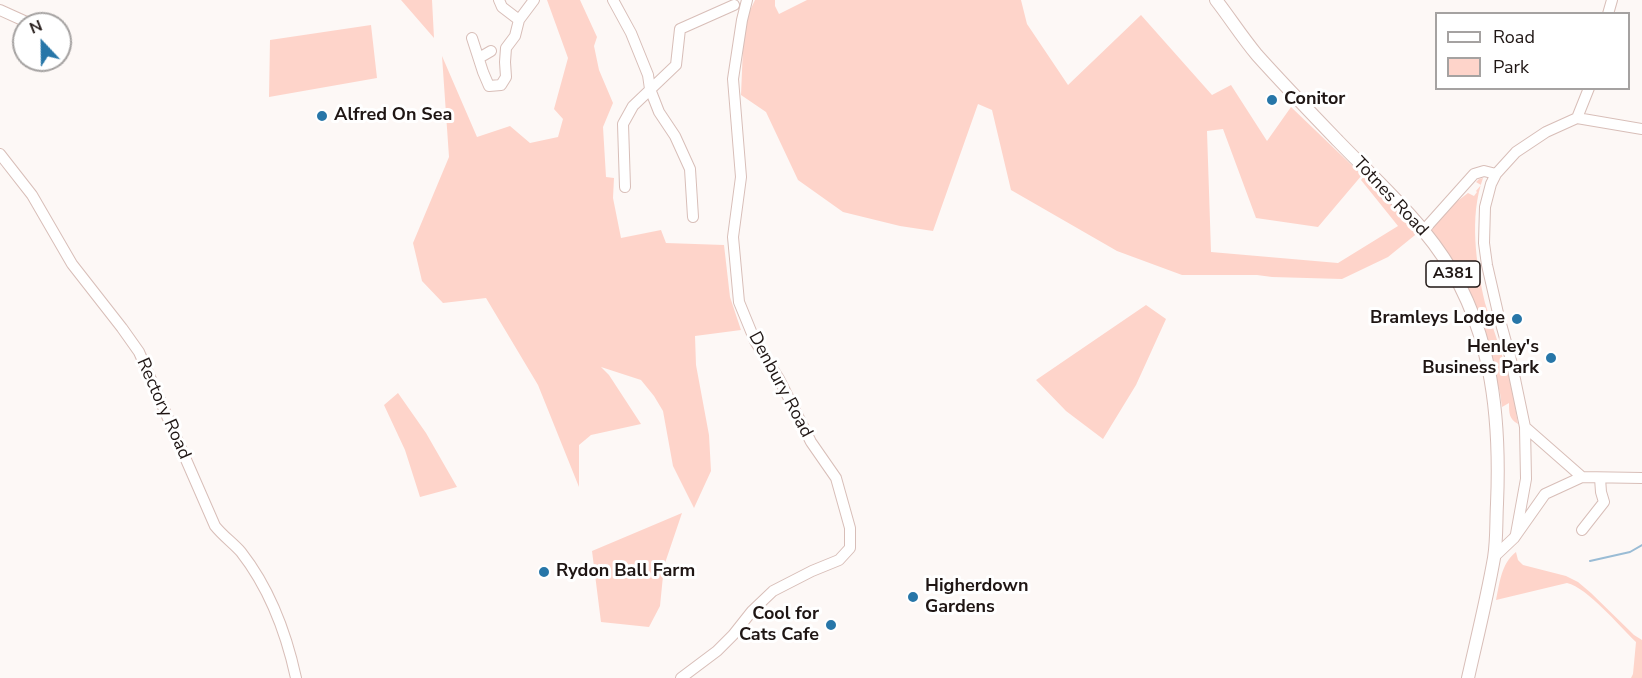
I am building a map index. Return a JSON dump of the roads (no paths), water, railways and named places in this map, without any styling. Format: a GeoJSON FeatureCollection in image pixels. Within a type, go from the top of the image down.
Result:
{"type":"FeatureCollection","features":[{"type":"Feature","properties":{"kind":"main road","name":"Totnes Road"},"geometry":{"type":"LineString","coordinates":[[1216,0],[1256,53],[1408,213],[1434,244],[1463,294],[1480,332],[1489,367],[1498,436],[1499,467],[1495,556],[1468,678]]}},
{"type":"Feature","properties":{"kind":"street"},"geometry":{"type":"LineString","coordinates":[[499,0],[502,6],[519,20]]}},
{"type":"Feature","properties":{"kind":"street"},"geometry":{"type":"LineString","coordinates":[[472,38],[489,86],[501,85],[506,77],[506,48],[514,36],[519,20],[534,0]]}},
{"type":"Feature","properties":{"kind":"street"},"geometry":{"type":"LineString","coordinates":[[613,0],[631,33],[648,75],[650,89],[659,112],[675,136],[690,170],[693,217]]}},
{"type":"Feature","properties":{"kind":"street","name":"Denbury Road"},"geometry":{"type":"LineString","coordinates":[[681,678],[717,651],[773,591],[839,560],[850,548],[850,528],[836,478],[811,442],[779,380],[755,341],[739,302],[733,237],[741,177],[733,79],[747,0]]}},
{"type":"Feature","properties":{"kind":"street"},"geometry":{"type":"LineString","coordinates":[[625,187],[623,124],[633,106],[676,65],[680,29],[734,5]]}},
{"type":"Feature","properties":{"kind":"street"},"geometry":{"type":"LineString","coordinates":[[479,58],[491,51]]}},
{"type":"Feature","properties":{"kind":"street"},"geometry":{"type":"LineString","coordinates":[[1577,118],[1587,90]]}},
{"type":"Feature","properties":{"kind":"street"},"geometry":{"type":"LineString","coordinates":[[1516,534],[1526,479],[1525,427],[1484,243],[1485,207],[1491,184],[1496,174],[1516,152],[1546,132],[1577,118],[1642,129]]}},
{"type":"Feature","properties":{"kind":"street","name":"Rectory Road"},"geometry":{"type":"LineString","coordinates":[[0,154],[32,195],[72,264],[117,320],[139,352],[215,526],[238,549],[261,579],[285,632],[296,678]]}},
{"type":"Feature","properties":{"kind":"street"},"geometry":{"type":"LineString","coordinates":[[1423,231],[1474,174],[1484,171],[1496,174]]}},
{"type":"Feature","properties":{"kind":"street"},"geometry":{"type":"LineString","coordinates":[[1525,427],[1582,477]]}},
{"type":"Feature","properties":{"kind":"street"},"geometry":{"type":"LineString","coordinates":[[1495,556],[1514,538],[1545,494],[1582,477],[1642,478]]}},
{"type":"Feature","properties":{"kind":"street"},"geometry":{"type":"LineString","coordinates":[[1582,530],[1604,502],[1600,478]]}},
{"type":"Feature","properties":{"kind":"waterway"},"geometry":{"type":"LineString","coordinates":[[1590,561],[1630,552],[1642,545]]}},
{"type":"Feature","properties":{"kind":"place","name":"Conitor"},"geometry":{"type":"Point","coordinates":[1272,100]}},
{"type":"Feature","properties":{"kind":"place","name":"Alfred On Sea"},"geometry":{"type":"Point","coordinates":[322,116]}},
{"type":"Feature","properties":{"kind":"place","name":"Bramleys Lodge"},"geometry":{"type":"Point","coordinates":[1517,319]}},
{"type":"Feature","properties":{"kind":"place","name":"Henley's Business Park"},"geometry":{"type":"Point","coordinates":[1551,358]}},
{"type":"Feature","properties":{"kind":"place","name":"Rydon Ball Farm"},"geometry":{"type":"Point","coordinates":[544,572]}},
{"type":"Feature","properties":{"kind":"place","name":"Higherdown Gardens"},"geometry":{"type":"Point","coordinates":[913,597]}},
{"type":"Feature","properties":{"kind":"place","name":"Cool for Cats Cafe"},"geometry":{"type":"Point","coordinates":[831,625]}}]}
